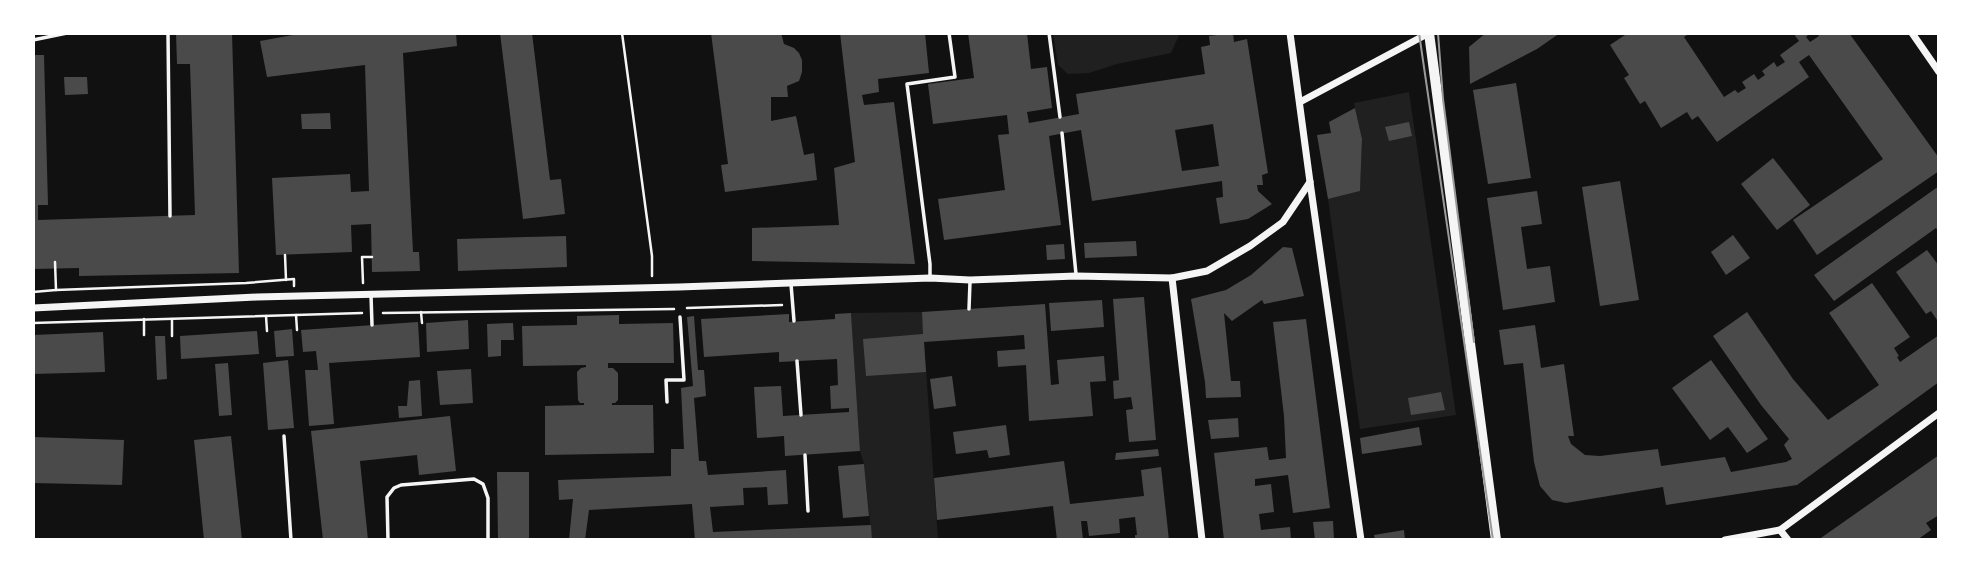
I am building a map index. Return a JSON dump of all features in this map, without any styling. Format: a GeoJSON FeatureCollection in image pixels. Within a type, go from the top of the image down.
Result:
{"type":"FeatureCollection","features":[{"type":"Feature","properties":{"kind":"main road"},"geometry":{"type":"LineString","coordinates":[[1429,33],[1496,540]]}},
{"type":"Feature","properties":{"kind":"street"},"geometry":{"type":"LineString","coordinates":[[1290,33],[1361,540]]}},
{"type":"Feature","properties":{"kind":"street"},"geometry":{"type":"LineString","coordinates":[[1300,103],[1429,33]]}},
{"type":"Feature","properties":{"kind":"street"},"geometry":{"type":"LineString","coordinates":[[1912,33],[1939,72]]}},
{"type":"Feature","properties":{"kind":"street"},"geometry":{"type":"LineString","coordinates":[[33,307],[257,297],[930,278],[1172,278],[1207,271],[1250,246],[1283,222],[1310,182]]}},
{"type":"Feature","properties":{"kind":"street"},"geometry":{"type":"LineString","coordinates":[[1172,278],[1202,540]]}},
{"type":"Feature","properties":{"kind":"street"},"geometry":{"type":"LineString","coordinates":[[1725,540],[1780,530],[1939,413]]}},
{"type":"Feature","properties":{"kind":"street"},"geometry":{"type":"LineString","coordinates":[[1780,530],[1788,540]]}},
{"type":"Feature","properties":{"kind":"lane"},"geometry":{"type":"LineString","coordinates":[[33,40],[67,33]]}},
{"type":"Feature","properties":{"kind":"lane"},"geometry":{"type":"LineString","coordinates":[[168,33],[170,216]]}},
{"type":"Feature","properties":{"kind":"lane"},"geometry":{"type":"LineString","coordinates":[[930,278],[907,84],[955,77],[949,33]]}},
{"type":"Feature","properties":{"kind":"lane"},"geometry":{"type":"LineString","coordinates":[[1049,33],[1060,117]]}},
{"type":"Feature","properties":{"kind":"lane"},"geometry":{"type":"LineString","coordinates":[[1062,134],[1076,276]]}},
{"type":"Feature","properties":{"kind":"lane"},"geometry":{"type":"LineString","coordinates":[[969,309],[970,280]]}},
{"type":"Feature","properties":{"kind":"lane"},"geometry":{"type":"LineString","coordinates":[[791,284],[794,321]]}},
{"type":"Feature","properties":{"kind":"lane"},"geometry":{"type":"LineString","coordinates":[[371,295],[372,325]]}},
{"type":"Feature","properties":{"kind":"lane"},"geometry":{"type":"LineString","coordinates":[[667,402],[666,380],[684,380],[680,317]]}},
{"type":"Feature","properties":{"kind":"lane"},"geometry":{"type":"LineString","coordinates":[[797,361],[801,415]]}},
{"type":"Feature","properties":{"kind":"lane"},"geometry":{"type":"LineString","coordinates":[[284,436],[291,540]]}},
{"type":"Feature","properties":{"kind":"lane"},"geometry":{"type":"LineString","coordinates":[[805,455],[808,511]]}},
{"type":"Feature","properties":{"kind":"lane"},"geometry":{"type":"LineString","coordinates":[[388,540],[387,497],[394,488],[401,485],[474,479],[483,484],[488,498],[488,540]]}},
{"type":"Feature","properties":{"kind":"path"},"geometry":{"type":"LineString","coordinates":[[622,33],[652,256],[652,287]]}},
{"type":"Feature","properties":{"kind":"path"},"geometry":{"type":"LineString","coordinates":[[285,255],[286,280]]}},
{"type":"Feature","properties":{"kind":"path"},"geometry":{"type":"LineString","coordinates":[[364,286],[362,257],[372,257]]}},
{"type":"Feature","properties":{"kind":"path"},"geometry":{"type":"LineString","coordinates":[[33,292],[56,290]]}},
{"type":"Feature","properties":{"kind":"path"},"geometry":{"type":"LineString","coordinates":[[33,323],[793,304]]}},
{"type":"Feature","properties":{"kind":"path"},"geometry":{"type":"LineString","coordinates":[[597,309],[597,315]]}},
{"type":"Feature","properties":{"kind":"path"},"geometry":{"type":"LineString","coordinates":[[421,312],[422,323]]}},
{"type":"Feature","properties":{"kind":"path"},"geometry":{"type":"LineString","coordinates":[[296,315],[297,330]]}},
{"type":"Feature","properties":{"kind":"path"},"geometry":{"type":"LineString","coordinates":[[266,316],[267,331]]}},
{"type":"Feature","properties":{"kind":"path"},"geometry":{"type":"LineString","coordinates":[[144,319],[144,335]]}},
{"type":"Feature","properties":{"kind":"path"},"geometry":{"type":"LineString","coordinates":[[172,319],[172,336]]}},
{"type":"Feature","properties":{"kind":"shaded area"},"geometry":{"type":"Polygon","coordinates":[[[1053,33],[1180,33],[1171,53],[1117,64],[1089,73],[1068,74],[1058,65],[1053,33]]]}},
{"type":"Feature","properties":{"kind":"shaded area"},"geometry":{"type":"Polygon","coordinates":[[[1409,92],[1456,415],[1360,429],[1328,199],[1360,191],[1362,139],[1354,103],[1409,92]]]}},
{"type":"Feature","properties":{"kind":"shaded area"},"geometry":{"type":"Polygon","coordinates":[[[922,312],[938,540],[872,540],[864,464],[860,451],[851,313],[922,312]]]}},
{"type":"Feature","properties":{"kind":"building"},"geometry":{"type":"Polygon","coordinates":[[[176,33],[232,33],[239,273],[79,276],[79,268],[33,269],[33,55],[44,55],[48,205],[38,205],[38,220],[195,215],[190,64],[177,64],[176,33]]]}},
{"type":"Feature","properties":{"kind":"building"},"geometry":{"type":"Polygon","coordinates":[[[304,33],[456,33],[457,46],[403,53],[413,252],[419,252],[420,271],[372,272],[371,224],[351,225],[352,252],[276,255],[272,178],[350,174],[351,192],[369,191],[365,65],[267,77],[260,41],[304,33]]]}},
{"type":"Feature","properties":{"kind":"building"},"geometry":{"type":"Polygon","coordinates":[[[500,33],[532,33],[550,180],[561,179],[565,214],[523,219],[500,33]]]}},
{"type":"Feature","properties":{"kind":"building"},"geometry":{"type":"Polygon","coordinates":[[[711,33],[781,33],[784,44],[799,53],[802,72],[799,81],[787,86],[788,97],[771,97],[771,121],[796,116],[804,155],[814,153],[817,180],[725,192],[721,165],[728,164],[711,33]]]}},
{"type":"Feature","properties":{"kind":"building"},"geometry":{"type":"Polygon","coordinates":[[[840,33],[925,33],[929,73],[878,79],[879,92],[862,95],[864,105],[894,102],[915,264],[752,261],[752,228],[839,225],[834,168],[855,162],[840,33]]]}},
{"type":"Feature","properties":{"kind":"building"},"geometry":{"type":"Polygon","coordinates":[[[968,33],[1027,33],[1031,69],[1047,67],[1052,108],[1027,112],[1029,123],[1079,114],[1076,94],[1205,74],[1201,47],[1210,45],[1209,36],[1233,33],[1234,42],[1247,39],[1268,173],[1262,175],[1263,185],[1257,185],[1258,191],[1272,204],[1248,219],[1220,224],[1216,198],[1223,197],[1222,181],[1092,201],[1081,130],[1049,136],[1061,225],[944,240],[938,199],[1005,190],[998,135],[1009,134],[1007,115],[933,124],[928,84],[974,78],[968,33]],[[1213,124],[1175,130],[1182,171],[1219,166],[1213,124]]]}},
{"type":"Feature","properties":{"kind":"building"},"geometry":{"type":"Polygon","coordinates":[[[1486,33],[1560,33],[1537,49],[1470,84],[1469,47],[1486,33]]]}},
{"type":"Feature","properties":{"kind":"building"},"geometry":{"type":"Polygon","coordinates":[[[1628,33],[1690,33],[1684,37],[1724,97],[1735,90],[1738,93],[1746,88],[1742,82],[1754,74],[1758,80],[1765,75],[1762,71],[1774,62],[1777,67],[1785,62],[1780,55],[1799,41],[1793,33],[1810,33],[1806,37],[1810,42],[1819,36],[1817,33],[1849,33],[1939,158],[1939,171],[1817,255],[1793,220],[1883,159],[1809,55],[1799,62],[1809,77],[1717,142],[1698,116],[1692,120],[1687,112],[1661,128],[1645,101],[1640,104],[1624,78],[1629,75],[1610,45],[1628,33]]]}},
{"type":"Feature","properties":{"kind":"building"},"geometry":{"type":"Polygon","coordinates":[[[64,77],[87,77],[88,94],[65,95],[64,77]]]}},
{"type":"Feature","properties":{"kind":"building"},"geometry":{"type":"Polygon","coordinates":[[[1516,83],[1531,178],[1488,184],[1473,90],[1516,83]]]}},
{"type":"Feature","properties":{"kind":"building"},"geometry":{"type":"Polygon","coordinates":[[[1355,108],[1362,139],[1360,191],[1328,199],[1317,135],[1331,133],[1329,122],[1355,108]]]}},
{"type":"Feature","properties":{"kind":"building"},"geometry":{"type":"Polygon","coordinates":[[[330,113],[331,129],[302,129],[301,114],[330,113]]]}},
{"type":"Feature","properties":{"kind":"building"},"geometry":{"type":"Polygon","coordinates":[[[1409,122],[1412,136],[1389,141],[1385,127],[1409,122]]]}},
{"type":"Feature","properties":{"kind":"building"},"geometry":{"type":"Polygon","coordinates":[[[1773,158],[1810,205],[1777,230],[1741,184],[1773,158]]]}},
{"type":"Feature","properties":{"kind":"building"},"geometry":{"type":"Polygon","coordinates":[[[1620,181],[1639,300],[1600,306],[1582,187],[1620,181]]]}},
{"type":"Feature","properties":{"kind":"building"},"geometry":{"type":"Polygon","coordinates":[[[1939,186],[1939,232],[1936,228],[1834,301],[1814,275],[1939,186]]]}},
{"type":"Feature","properties":{"kind":"building"},"geometry":{"type":"Polygon","coordinates":[[[1537,191],[1542,224],[1521,227],[1527,269],[1550,266],[1555,302],[1503,310],[1487,198],[1537,191]]]}},
{"type":"Feature","properties":{"kind":"building"},"geometry":{"type":"Polygon","coordinates":[[[1733,235],[1750,258],[1726,275],[1711,252],[1733,235]]]}},
{"type":"Feature","properties":{"kind":"building"},"geometry":{"type":"Polygon","coordinates":[[[566,236],[567,267],[458,271],[457,239],[566,236]]]}},
{"type":"Feature","properties":{"kind":"building"},"geometry":{"type":"Polygon","coordinates":[[[1136,241],[1137,256],[1085,258],[1084,243],[1136,241]]]}},
{"type":"Feature","properties":{"kind":"building"},"geometry":{"type":"Polygon","coordinates":[[[1064,244],[1065,259],[1047,260],[1046,245],[1064,244]]]}},
{"type":"Feature","properties":{"kind":"building"},"geometry":{"type":"Polygon","coordinates":[[[1283,247],[1292,248],[1304,296],[1264,304],[1262,300],[1232,321],[1224,313],[1231,381],[1240,381],[1241,397],[1206,398],[1191,299],[1226,290],[1251,275],[1283,247]]]}},
{"type":"Feature","properties":{"kind":"building"},"geometry":{"type":"Polygon","coordinates":[[[1927,250],[1939,266],[1939,323],[1931,311],[1926,314],[1896,272],[1927,250]]]}},
{"type":"Feature","properties":{"kind":"building"},"geometry":{"type":"Polygon","coordinates":[[[1872,283],[1910,337],[1894,348],[1900,362],[1939,335],[1939,382],[1797,485],[1666,505],[1663,487],[1566,503],[1552,500],[1540,486],[1534,462],[1523,363],[1504,365],[1499,330],[1535,325],[1541,368],[1564,364],[1574,436],[1568,436],[1571,444],[1585,455],[1600,456],[1658,449],[1661,466],[1725,457],[1731,472],[1792,459],[1784,445],[1789,439],[1761,405],[1713,336],[1747,312],[1793,379],[1828,420],[1879,385],[1829,313],[1872,283]]]}},
{"type":"Feature","properties":{"kind":"building"},"geometry":{"type":"Polygon","coordinates":[[[1144,297],[1156,440],[1129,442],[1126,410],[1133,409],[1131,397],[1114,399],[1113,381],[1119,380],[1113,299],[1144,297]]]}},
{"type":"Feature","properties":{"kind":"building"},"geometry":{"type":"Polygon","coordinates":[[[1102,300],[1104,327],[1051,331],[1049,303],[1102,300]]]}},
{"type":"Feature","properties":{"kind":"building"},"geometry":{"type":"Polygon","coordinates":[[[1045,304],[1051,385],[1059,384],[1057,360],[1104,356],[1106,381],[1090,382],[1093,416],[1029,421],[1026,365],[998,367],[997,351],[1025,349],[1024,335],[924,342],[926,372],[866,376],[863,339],[923,334],[922,312],[1045,304]]]}},
{"type":"Feature","properties":{"kind":"building"},"geometry":{"type":"Polygon","coordinates":[[[851,313],[860,451],[785,456],[784,436],[757,438],[754,387],[781,386],[783,416],[849,412],[849,408],[831,409],[830,386],[838,385],[837,359],[779,362],[779,352],[704,357],[701,319],[789,314],[789,322],[835,319],[835,314],[851,313]]]}},
{"type":"Feature","properties":{"kind":"building"},"geometry":{"type":"Polygon","coordinates":[[[619,315],[619,324],[673,323],[674,363],[608,363],[608,368],[613,368],[618,373],[618,400],[612,405],[653,405],[654,453],[545,455],[545,406],[584,405],[578,400],[577,372],[586,365],[523,366],[522,326],[577,325],[577,316],[619,315]]]}},
{"type":"Feature","properties":{"kind":"building"},"geometry":{"type":"Polygon","coordinates":[[[694,316],[698,370],[704,370],[706,396],[694,398],[699,461],[706,461],[708,475],[786,470],[788,504],[768,505],[767,487],[743,488],[744,505],[710,507],[713,532],[871,525],[872,540],[695,540],[692,504],[589,510],[585,540],[569,540],[573,499],[559,500],[558,480],[671,476],[671,449],[684,449],[681,388],[693,386],[687,317],[694,316]]]}},
{"type":"Feature","properties":{"kind":"building"},"geometry":{"type":"Polygon","coordinates":[[[1306,319],[1330,508],[1293,513],[1288,475],[1255,479],[1255,486],[1271,484],[1274,512],[1259,514],[1261,530],[1290,527],[1291,540],[1224,540],[1214,453],[1267,447],[1269,460],[1286,458],[1273,322],[1306,319]]]}},
{"type":"Feature","properties":{"kind":"building"},"geometry":{"type":"Polygon","coordinates":[[[468,320],[469,349],[427,352],[426,323],[468,320]]]}},
{"type":"Feature","properties":{"kind":"building"},"geometry":{"type":"Polygon","coordinates":[[[418,322],[420,357],[329,363],[334,424],[309,426],[305,370],[318,370],[316,351],[303,352],[301,330],[418,322]]]}},
{"type":"Feature","properties":{"kind":"building"},"geometry":{"type":"Polygon","coordinates":[[[513,323],[514,340],[501,340],[501,356],[488,357],[487,324],[513,323]]]}},
{"type":"Feature","properties":{"kind":"building"},"geometry":{"type":"Polygon","coordinates":[[[292,329],[294,356],[276,357],[274,331],[292,329]]]}},
{"type":"Feature","properties":{"kind":"building"},"geometry":{"type":"Polygon","coordinates":[[[257,331],[259,354],[181,359],[180,336],[257,331]]]}},
{"type":"Feature","properties":{"kind":"building"},"geometry":{"type":"Polygon","coordinates":[[[103,332],[105,372],[33,374],[33,335],[103,332]]]}},
{"type":"Feature","properties":{"kind":"building"},"geometry":{"type":"Polygon","coordinates":[[[155,336],[165,336],[167,379],[157,380],[155,336]]]}},
{"type":"Feature","properties":{"kind":"building"},"geometry":{"type":"Polygon","coordinates":[[[288,360],[294,428],[268,430],[263,363],[288,360]]]}},
{"type":"Feature","properties":{"kind":"building"},"geometry":{"type":"Polygon","coordinates":[[[1711,360],[1768,439],[1747,453],[1728,427],[1710,440],[1672,388],[1711,360]]]}},
{"type":"Feature","properties":{"kind":"building"},"geometry":{"type":"Polygon","coordinates":[[[228,363],[232,415],[219,416],[215,364],[228,363]]]}},
{"type":"Feature","properties":{"kind":"building"},"geometry":{"type":"Polygon","coordinates":[[[471,369],[473,403],[440,405],[437,371],[471,369]]]}},
{"type":"Feature","properties":{"kind":"building"},"geometry":{"type":"Polygon","coordinates":[[[952,376],[956,406],[934,409],[930,379],[952,376]]]}},
{"type":"Feature","properties":{"kind":"building"},"geometry":{"type":"Polygon","coordinates":[[[420,380],[422,416],[399,418],[398,406],[407,406],[409,381],[420,380]]]}},
{"type":"Feature","properties":{"kind":"building"},"geometry":{"type":"Polygon","coordinates":[[[1441,392],[1445,410],[1411,415],[1408,398],[1441,392]]]}},
{"type":"Feature","properties":{"kind":"building"},"geometry":{"type":"Polygon","coordinates":[[[450,416],[456,471],[419,475],[417,455],[360,461],[368,540],[323,540],[311,431],[450,416]]]}},
{"type":"Feature","properties":{"kind":"building"},"geometry":{"type":"Polygon","coordinates":[[[1238,418],[1239,437],[1211,439],[1208,420],[1238,418]]]}},
{"type":"Feature","properties":{"kind":"building"},"geometry":{"type":"Polygon","coordinates":[[[1006,425],[1010,455],[989,458],[987,450],[956,454],[953,432],[1006,425]]]}},
{"type":"Feature","properties":{"kind":"building"},"geometry":{"type":"Polygon","coordinates":[[[1419,427],[1422,445],[1362,454],[1360,438],[1419,427]]]}},
{"type":"Feature","properties":{"kind":"building"},"geometry":{"type":"Polygon","coordinates":[[[231,436],[242,540],[204,540],[194,440],[231,436]]]}},
{"type":"Feature","properties":{"kind":"building"},"geometry":{"type":"Polygon","coordinates":[[[33,437],[124,440],[122,485],[33,483],[33,437]]]}},
{"type":"Feature","properties":{"kind":"building"},"geometry":{"type":"Polygon","coordinates":[[[1158,449],[1159,456],[1115,460],[1116,453],[1158,449]]]}},
{"type":"Feature","properties":{"kind":"building"},"geometry":{"type":"Polygon","coordinates":[[[1939,455],[1939,515],[1926,523],[1931,530],[1917,540],[1818,540],[1939,455]]]}},
{"type":"Feature","properties":{"kind":"building"},"geometry":{"type":"Polygon","coordinates":[[[1064,461],[1070,504],[1144,496],[1141,470],[1161,467],[1169,540],[1135,540],[1135,517],[1119,519],[1120,533],[1089,536],[1087,521],[1081,521],[1083,540],[1057,540],[1053,506],[937,520],[934,478],[1064,461]]]}},
{"type":"Feature","properties":{"kind":"building"},"geometry":{"type":"Polygon","coordinates":[[[864,464],[869,516],[843,518],[838,466],[864,464]]]}},
{"type":"Feature","properties":{"kind":"building"},"geometry":{"type":"Polygon","coordinates":[[[497,472],[529,472],[529,540],[498,540],[497,472]]]}},
{"type":"Feature","properties":{"kind":"building"},"geometry":{"type":"Polygon","coordinates":[[[1333,521],[1334,540],[1315,540],[1313,522],[1333,521]]]}},
{"type":"Feature","properties":{"kind":"building"},"geometry":{"type":"Polygon","coordinates":[[[1404,530],[1405,540],[1375,540],[1374,535],[1404,530]]]}},
{"type":"Feature","properties":{"kind":"tram line"},"geometry":{"type":"LineString","coordinates":[[1419,33],[1493,540]]}},
{"type":"Feature","properties":{"kind":"tram line"},"geometry":{"type":"LineString","coordinates":[[1438,33],[1443,99],[1474,342]]}}]}
